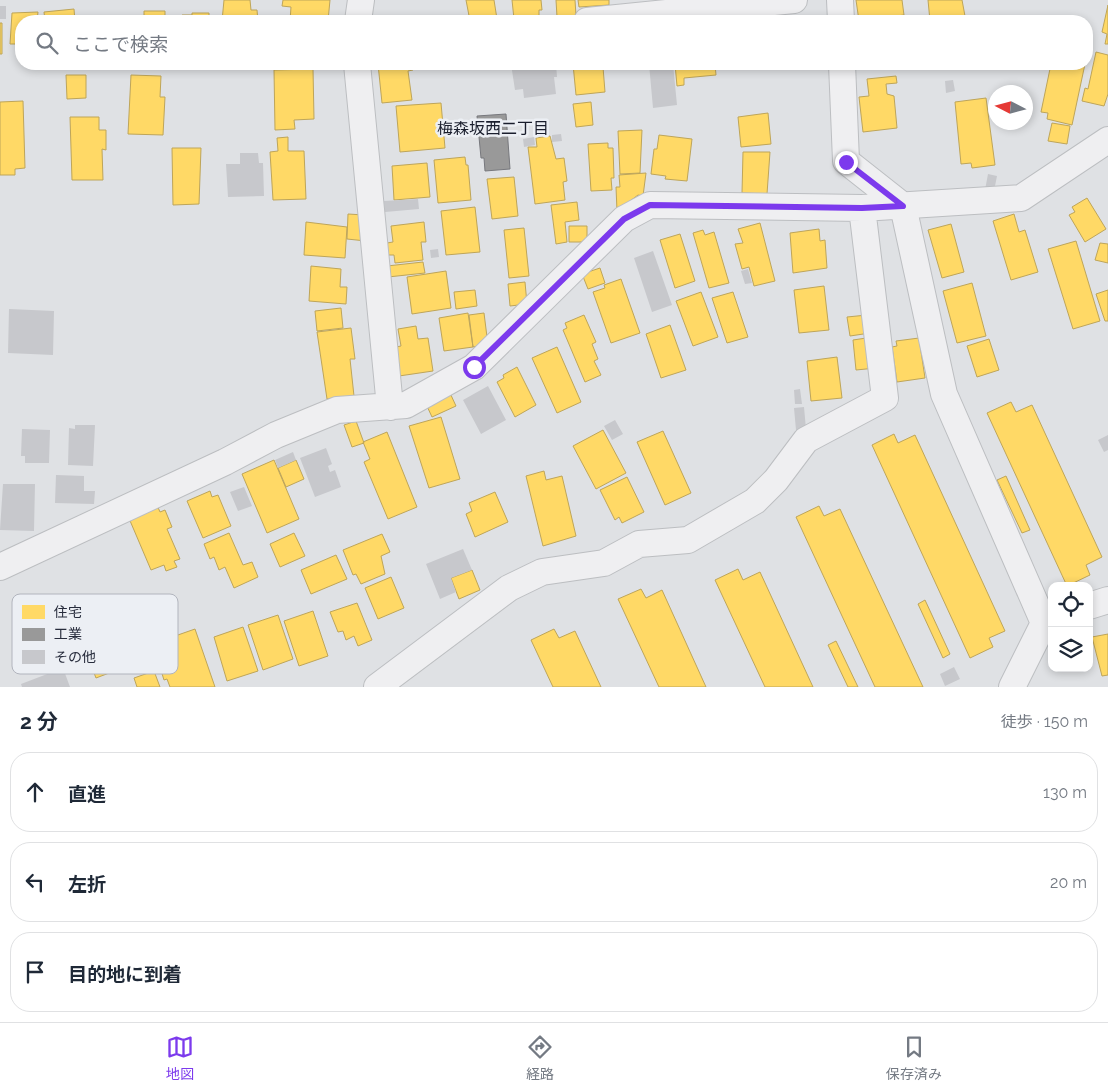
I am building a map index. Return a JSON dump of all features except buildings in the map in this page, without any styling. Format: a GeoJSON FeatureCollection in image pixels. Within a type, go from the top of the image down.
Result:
{"type":"FeatureCollection","features":[{"type":"Feature","properties":{"kind":"street"},"geometry":{"type":"LineString","coordinates":[[359,15],[361,0]]}},
{"type":"Feature","properties":{"kind":"street"},"geometry":{"type":"LineString","coordinates":[[646,15],[794,0]]}},
{"type":"Feature","properties":{"kind":"street"},"geometry":{"type":"LineString","coordinates":[[840,0],[840,15]]}},
{"type":"Feature","properties":{"kind":"street"},"geometry":{"type":"LineString","coordinates":[[358,70],[390,407]]}},
{"type":"Feature","properties":{"kind":"street"},"geometry":{"type":"LineString","coordinates":[[842,70],[846,162],[903,206],[944,394],[1048,622],[1012,687]]}},
{"type":"Feature","properties":{"kind":"street"},"geometry":{"type":"LineString","coordinates":[[0,567],[225,462],[276,435],[337,410],[406,405],[474,367],[624,219],[650,205],[862,208],[1020,198],[1108,140]]}},
{"type":"Feature","properties":{"kind":"street"},"geometry":{"type":"LineString","coordinates":[[377,687],[517,584],[542,572],[604,563],[639,544],[688,540],[755,501],[776,480],[806,440],[885,398],[862,208]]}},
{"type":"Feature","properties":{"kind":"street"},"geometry":{"type":"LineString","coordinates":[[1093,605],[1108,600]]}},
{"type":"Feature","properties":{"kind":"district","name":"梅森坂西二丁目"},"geometry":{"type":"Point","coordinates":[493,128]}},
{"type":"Feature","properties":{"kind":"route"},"geometry":{"type":"LineString","coordinates":[[474,367],[624,219],[650,205],[862,208],[903,206],[846,162]]}}]}
